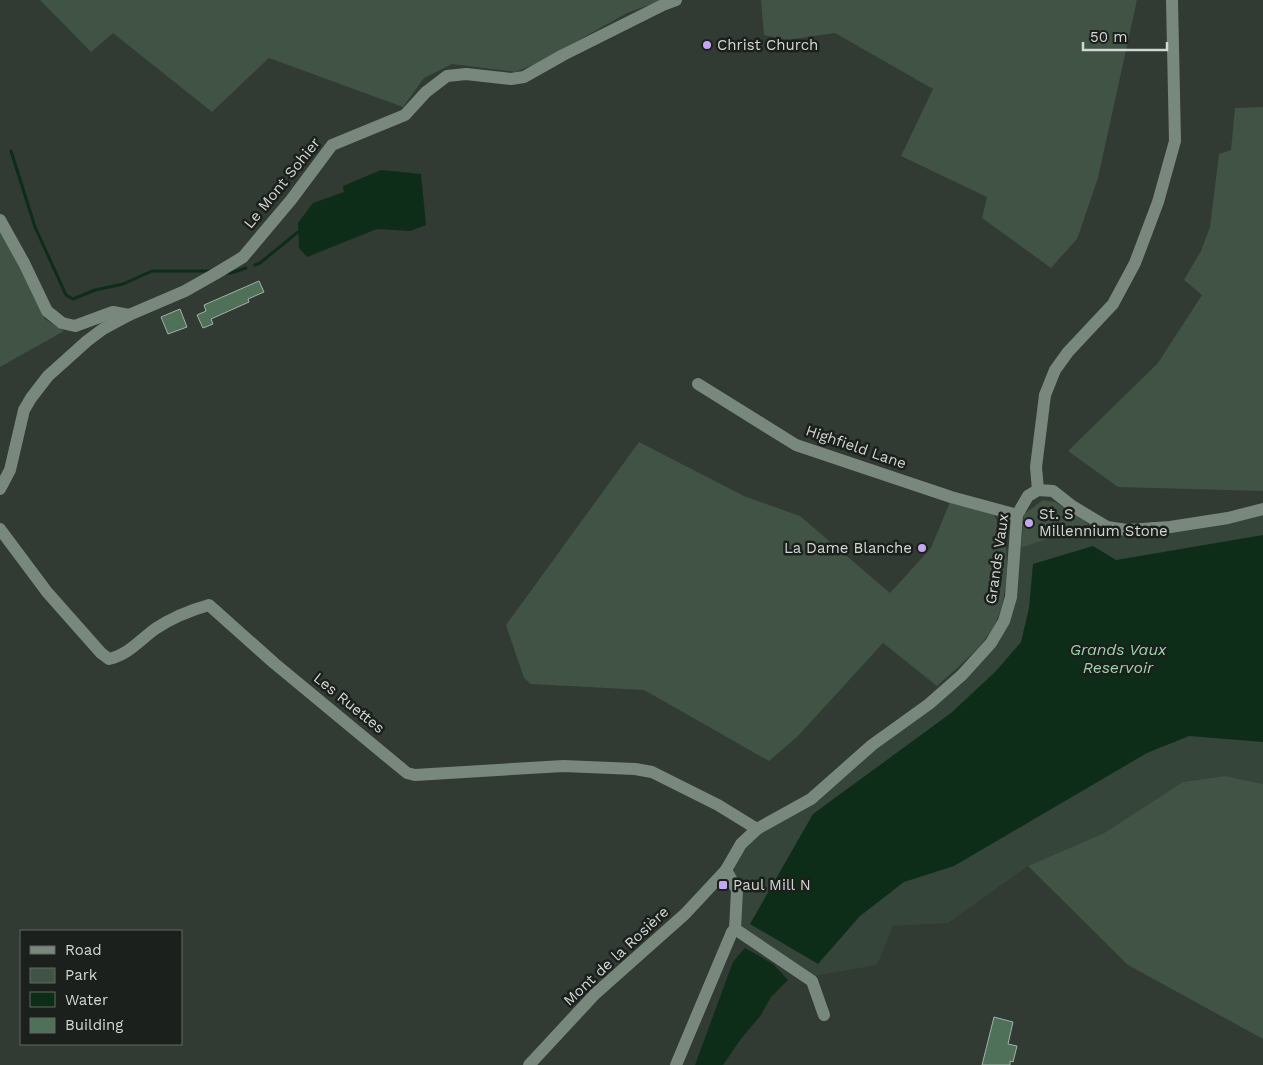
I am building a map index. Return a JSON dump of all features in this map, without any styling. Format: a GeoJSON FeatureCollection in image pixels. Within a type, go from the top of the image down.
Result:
{"type":"FeatureCollection","features":[{"type":"Feature","properties":{"kind":"street","name":"Le Mont Sohier"},"geometry":{"type":"LineString","coordinates":[[0,489],[10,470],[24,410],[48,376],[103,329],[185,291],[243,257],[291,200],[332,145],[405,115],[426,92],[447,76],[466,74],[512,78],[524,77],[563,55],[676,0]]}},
{"type":"Feature","properties":{"kind":"street"},"geometry":{"type":"LineString","coordinates":[[1172,0],[1175,141],[1158,202],[1135,263],[1113,304],[1068,352],[1055,370],[1045,395],[1036,466],[1038,490],[1053,491],[1072,506],[1107,527],[1127,530],[1170,527],[1228,518],[1263,509]]}},
{"type":"Feature","properties":{"kind":"street"},"geometry":{"type":"LineString","coordinates":[[0,220],[51,316],[62,324],[76,326],[113,312],[129,316]]}},
{"type":"Feature","properties":{"kind":"street","name":"Highfield Lane"},"geometry":{"type":"LineString","coordinates":[[698,384],[796,445],[951,497],[1016,515]]}},
{"type":"Feature","properties":{"kind":"street","name":"Grands Vaux"},"geometry":{"type":"LineString","coordinates":[[726,870],[741,844],[757,829],[811,799],[872,745],[929,704],[962,675],[991,642],[1004,621],[1011,597],[1016,515],[1028,496],[1038,490]]}},
{"type":"Feature","properties":{"kind":"street","name":"Les Ruettes"},"geometry":{"type":"LineString","coordinates":[[0,529],[47,592],[101,653],[109,659],[120,656],[156,629],[197,609],[209,606],[274,663],[408,773],[415,775],[563,766],[635,769],[652,772],[718,805],[757,829]]}},
{"type":"Feature","properties":{"kind":"street"},"geometry":{"type":"LineString","coordinates":[[676,1065],[734,929],[737,890],[726,870]]}},
{"type":"Feature","properties":{"kind":"street","name":"Mont de la Rosière"},"geometry":{"type":"LineString","coordinates":[[529,1065],[596,994],[685,914],[726,870]]}},
{"type":"Feature","properties":{"kind":"street"},"geometry":{"type":"LineString","coordinates":[[734,929],[812,981],[824,1015]]}},
{"type":"Feature","properties":{"kind":"shaded area","name":"Grands Vaux Reservoir"},"geometry":{"type":"Polygon","coordinates":[[[1263,515],[1263,784],[1225,776],[1183,782],[1104,833],[1028,866],[948,923],[893,926],[877,965],[813,976],[738,927],[734,875],[735,863],[747,842],[988,654],[1021,548],[1089,524],[1107,532],[1230,523],[1263,515]]]}},
{"type":"Feature","properties":{"kind":"green space"},"geometry":{"type":"Polygon","coordinates":[[[40,0],[663,0],[627,13],[538,63],[515,72],[452,64],[424,78],[403,107],[269,58],[212,112],[113,33],[91,52],[40,0]]]}},
{"type":"Feature","properties":{"kind":"green space"},"geometry":{"type":"Polygon","coordinates":[[[761,0],[1137,0],[1098,178],[1077,239],[1051,268],[982,218],[987,197],[901,156],[933,89],[835,33],[787,40],[764,35],[761,0]]]}},
{"type":"Feature","properties":{"kind":"green space"},"geometry":{"type":"Polygon","coordinates":[[[1263,107],[1263,491],[1118,487],[1068,451],[1158,363],[1202,295],[1184,280],[1201,251],[1210,227],[1219,154],[1231,150],[1235,108],[1263,107]]]}},
{"type":"Feature","properties":{"kind":"green space"},"geometry":{"type":"Polygon","coordinates":[[[0,231],[23,272],[45,319],[64,331],[0,367],[0,231]]]}},
{"type":"Feature","properties":{"kind":"green space"},"geometry":{"type":"Polygon","coordinates":[[[639,442],[744,496],[800,516],[890,593],[931,548],[950,502],[993,514],[1004,534],[1007,570],[1001,610],[991,631],[966,660],[937,686],[883,643],[797,737],[769,761],[644,690],[531,684],[524,678],[506,625],[639,442]]]}},
{"type":"Feature","properties":{"kind":"green space"},"geometry":{"type":"Polygon","coordinates":[[[1043,500],[1055,502],[1089,524],[1021,548],[1024,514],[1043,500]]]}},
{"type":"Feature","properties":{"kind":"green space"},"geometry":{"type":"Polygon","coordinates":[[[1225,776],[1263,784],[1263,1039],[1128,965],[1028,866],[1104,833],[1183,782],[1225,776]]]}},
{"type":"Feature","properties":{"kind":"water"},"geometry":{"type":"Polygon","coordinates":[[[381,170],[421,174],[426,225],[410,231],[377,229],[307,257],[299,248],[298,223],[313,203],[344,192],[343,186],[381,170]]]}},
{"type":"Feature","properties":{"kind":"water","name":"Grands Vaux Reservoir"},"geometry":{"type":"Polygon","coordinates":[[[1263,535],[1263,742],[1189,736],[1147,753],[954,866],[904,882],[860,916],[818,964],[750,924],[813,814],[951,713],[996,671],[1021,642],[1029,608],[1033,564],[1093,546],[1116,560],[1263,535]]]}},
{"type":"Feature","properties":{"kind":"water"},"geometry":{"type":"Polygon","coordinates":[[[745,948],[773,964],[788,980],[771,997],[761,1015],[740,1040],[723,1065],[695,1065],[733,962],[745,948]]]}},
{"type":"Feature","properties":{"kind":"building"},"geometry":{"type":"Polygon","coordinates":[[[259,281],[264,292],[248,299],[249,302],[211,319],[213,324],[203,328],[197,315],[206,311],[204,305],[259,281]]]}},
{"type":"Feature","properties":{"kind":"building"},"geometry":{"type":"Polygon","coordinates":[[[180,309],[187,327],[168,334],[161,317],[180,309]]]}},
{"type":"Feature","properties":{"kind":"building"},"geometry":{"type":"Polygon","coordinates":[[[994,1017],[1013,1022],[1008,1044],[1017,1046],[1013,1062],[1010,1061],[1010,1065],[982,1065],[994,1017]]]}},
{"type":"Feature","properties":{"kind":"waterway"},"geometry":{"type":"LineString","coordinates":[[11,151],[35,227],[66,295],[73,299],[95,290],[123,284],[152,271],[210,271]]}},
{"type":"Feature","properties":{"kind":"waterway"},"geometry":{"type":"LineString","coordinates":[[255,265],[298,232]]}},
{"type":"Feature","properties":{"kind":"waterway"},"geometry":{"type":"LineString","coordinates":[[225,273],[246,268]]}},
{"type":"Feature","properties":{"kind":"place","name":"Christ Church"},"geometry":{"type":"Point","coordinates":[707,45]}},
{"type":"Feature","properties":{"kind":"place","name":"St. S Millennium Stone"},"geometry":{"type":"Point","coordinates":[1029,523]}},
{"type":"Feature","properties":{"kind":"place","name":"La Dame Blanche"},"geometry":{"type":"Point","coordinates":[922,548]}},
{"type":"Feature","properties":{"kind":"place","name":"Paul Mill N"},"geometry":{"type":"Point","coordinates":[723,885]}}]}
